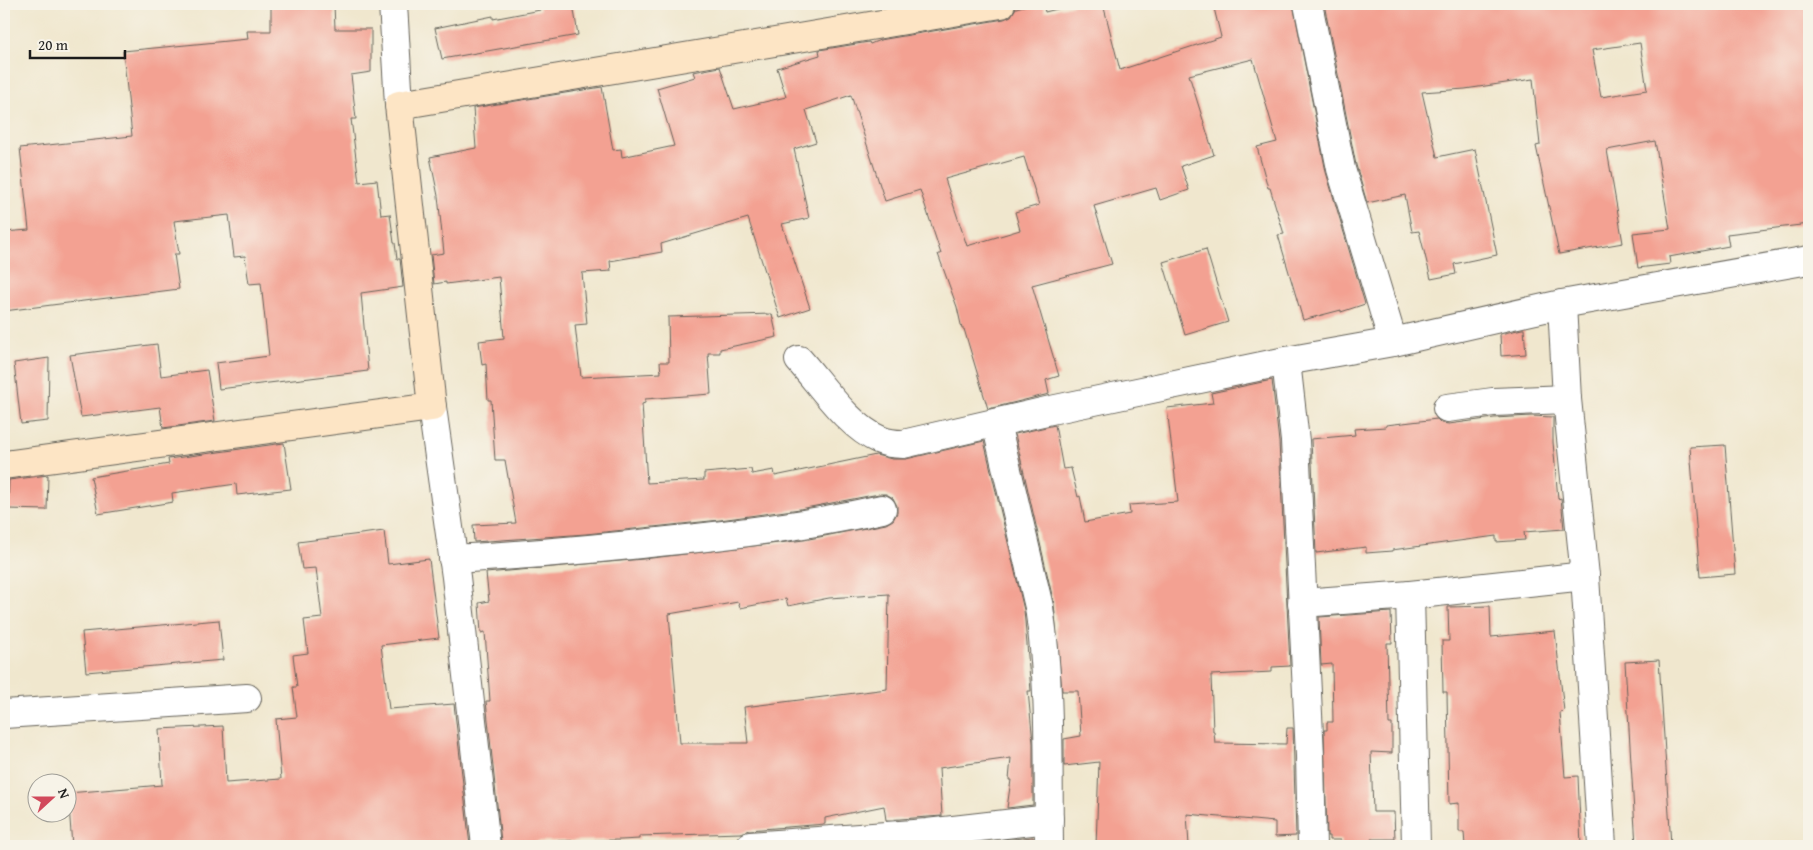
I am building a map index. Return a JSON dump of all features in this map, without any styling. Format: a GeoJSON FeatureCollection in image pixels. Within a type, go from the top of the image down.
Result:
{"type":"FeatureCollection","features":[{"type":"Feature","properties":{"kind":"street"},"geometry":{"type":"LineString","coordinates":[[393,4],[399,105],[432,407],[453,559],[486,846]]}},
{"type":"Feature","properties":{"kind":"street"},"geometry":{"type":"LineString","coordinates":[[399,105],[1000,4]]}},
{"type":"Feature","properties":{"kind":"street"},"geometry":{"type":"LineString","coordinates":[[1308,4],[1341,170],[1393,342]]}},
{"type":"Feature","properties":{"kind":"street"},"geometry":{"type":"LineString","coordinates":[[799,360],[849,418],[868,434],[881,441],[903,444],[1051,410],[1286,361],[1393,342],[1562,304],[1809,260]]}},
{"type":"Feature","properties":{"kind":"street"},"geometry":{"type":"LineString","coordinates":[[1562,304],[1566,399],[1585,576],[1602,846]]}},
{"type":"Feature","properties":{"kind":"street"},"geometry":{"type":"LineString","coordinates":[[1286,361],[1295,441],[1310,756],[1312,846]]}},
{"type":"Feature","properties":{"kind":"street"},"geometry":{"type":"LineString","coordinates":[[1447,408],[1493,402],[1566,399]]}},
{"type":"Feature","properties":{"kind":"street"},"geometry":{"type":"LineString","coordinates":[[4,465],[432,407]]}},
{"type":"Feature","properties":{"kind":"street"},"geometry":{"type":"LineString","coordinates":[[996,423],[1039,607],[1043,634],[1049,846]]}},
{"type":"Feature","properties":{"kind":"street"},"geometry":{"type":"LineString","coordinates":[[453,559],[561,552],[752,532],[843,518],[882,509]]}},
{"type":"Feature","properties":{"kind":"street"},"geometry":{"type":"LineString","coordinates":[[1302,603],[1410,595],[1585,576]]}},
{"type":"Feature","properties":{"kind":"street"},"geometry":{"type":"LineString","coordinates":[[1410,595],[1416,846]]}},
{"type":"Feature","properties":{"kind":"street"},"geometry":{"type":"LineString","coordinates":[[4,714],[247,698]]}},
{"type":"Feature","properties":{"kind":"street"},"geometry":{"type":"LineString","coordinates":[[750,846],[927,833],[1049,819]]}},
{"type":"Feature","properties":{"kind":"building"},"geometry":{"type":"Polygon","coordinates":[[[271,4],[334,4],[335,29],[371,29],[371,72],[351,75],[356,119],[351,119],[359,182],[377,180],[381,215],[390,214],[397,259],[400,259],[403,287],[361,293],[368,371],[219,389],[216,363],[269,356],[261,283],[249,284],[245,256],[234,257],[229,215],[174,221],[179,254],[174,254],[179,289],[4,311],[4,232],[29,230],[20,148],[132,136],[123,51],[248,39],[247,31],[271,31],[271,4]]]}},
{"type":"Feature","properties":{"kind":"building"},"geometry":{"type":"Polygon","coordinates":[[[539,4],[573,4],[578,35],[442,59],[435,28],[493,16],[493,19],[540,10],[539,4]]]}},
{"type":"Feature","properties":{"kind":"building"},"geometry":{"type":"Polygon","coordinates":[[[1031,4],[1043,4],[1045,12],[1077,4],[1103,4],[1120,70],[1221,37],[1213,4],[1293,4],[1326,172],[1365,304],[1341,312],[1341,310],[1303,320],[1278,235],[1284,234],[1270,188],[1268,188],[1257,147],[1277,142],[1253,59],[1189,75],[1214,155],[1181,166],[1189,190],[1160,200],[1156,188],[1094,206],[1112,264],[1032,285],[1059,376],[1046,380],[1049,394],[988,409],[964,329],[962,329],[957,307],[938,254],[941,254],[920,190],[885,201],[851,95],[806,110],[816,142],[794,149],[809,218],[782,224],[810,308],[780,318],[748,218],[661,244],[662,252],[610,261],[611,271],[582,273],[587,324],[575,325],[581,377],[661,373],[660,362],[669,362],[668,317],[772,314],[777,337],[720,349],[720,353],[708,353],[711,394],[645,399],[645,403],[642,404],[647,483],[704,480],[704,473],[751,469],[752,474],[774,470],[775,476],[876,455],[892,459],[906,459],[984,441],[1024,610],[1031,691],[1028,691],[1033,743],[1033,805],[1007,808],[1011,780],[1009,780],[1011,758],[939,768],[942,816],[886,820],[884,806],[825,818],[825,824],[749,830],[741,833],[639,836],[639,839],[621,840],[501,842],[486,701],[490,701],[485,632],[481,633],[479,603],[489,601],[486,573],[643,559],[804,540],[886,524],[893,520],[897,513],[897,506],[893,498],[886,494],[879,494],[800,509],[720,520],[586,534],[474,542],[473,525],[516,523],[505,460],[495,460],[491,400],[488,400],[486,364],[482,365],[479,341],[504,338],[499,277],[434,284],[431,255],[444,253],[438,196],[430,157],[476,148],[473,108],[602,87],[613,150],[621,149],[622,157],[674,146],[657,88],[695,77],[693,72],[720,67],[734,109],[786,97],[777,68],[820,55],[819,50],[869,42],[870,44],[880,40],[1004,19],[1011,16],[1016,8],[1031,4]],[[1024,157],[945,179],[967,246],[1020,230],[1015,212],[1039,205],[1024,157]],[[889,594],[829,598],[788,606],[786,599],[740,608],[738,602],[669,614],[680,743],[748,743],[744,707],[887,689],[889,594]]]}},
{"type":"Feature","properties":{"kind":"building"},"geometry":{"type":"Polygon","coordinates":[[[1324,4],[1809,4],[1809,224],[1727,234],[1729,246],[1669,257],[1670,264],[1638,268],[1633,233],[1670,229],[1655,141],[1607,150],[1623,243],[1559,254],[1536,146],[1540,145],[1533,79],[1465,89],[1422,92],[1437,157],[1475,149],[1497,255],[1454,264],[1456,274],[1431,279],[1419,231],[1412,232],[1405,195],[1367,203],[1356,165],[1324,4]],[[1640,43],[1592,50],[1601,97],[1647,90],[1640,43]]]}},
{"type":"Feature","properties":{"kind":"building"},"geometry":{"type":"Polygon","coordinates":[[[1206,249],[1228,322],[1185,335],[1163,262],[1206,249]]]}},
{"type":"Feature","properties":{"kind":"building"},"geometry":{"type":"Polygon","coordinates":[[[1524,329],[1526,354],[1501,356],[1500,334],[1524,329]]]}},
{"type":"Feature","properties":{"kind":"building"},"geometry":{"type":"Polygon","coordinates":[[[157,344],[161,376],[207,370],[215,421],[163,428],[160,407],[81,417],[70,355],[157,344]]]}},
{"type":"Feature","properties":{"kind":"building"},"geometry":{"type":"Polygon","coordinates":[[[49,358],[48,421],[21,424],[14,363],[49,358]]]}},
{"type":"Feature","properties":{"kind":"building"},"geometry":{"type":"Polygon","coordinates":[[[1272,380],[1279,442],[1290,666],[1272,667],[1272,672],[1211,675],[1213,732],[1215,743],[1286,744],[1287,728],[1293,728],[1296,836],[1275,837],[1275,822],[1187,814],[1189,846],[1096,846],[1099,762],[1064,766],[1064,739],[1081,736],[1078,691],[1062,691],[1054,604],[1015,434],[1055,425],[1063,469],[1071,468],[1078,497],[1080,496],[1085,522],[1130,514],[1129,505],[1178,502],[1167,408],[1213,403],[1211,393],[1272,380]]]}},
{"type":"Feature","properties":{"kind":"building"},"geometry":{"type":"Polygon","coordinates":[[[1553,417],[1553,442],[1558,499],[1561,498],[1564,529],[1524,532],[1525,540],[1496,542],[1496,536],[1392,551],[1366,553],[1366,547],[1316,553],[1311,439],[1355,435],[1354,429],[1386,427],[1386,425],[1437,419],[1441,423],[1449,424],[1494,418],[1553,417]]]}},
{"type":"Feature","properties":{"kind":"building"},"geometry":{"type":"Polygon","coordinates":[[[284,443],[291,489],[237,495],[236,484],[172,493],[173,502],[98,514],[91,477],[169,464],[168,459],[284,443]]]}},
{"type":"Feature","properties":{"kind":"building"},"geometry":{"type":"Polygon","coordinates":[[[1725,445],[1735,574],[1700,577],[1690,447],[1725,445]]]}},
{"type":"Feature","properties":{"kind":"building"},"geometry":{"type":"Polygon","coordinates":[[[48,475],[47,510],[8,509],[9,480],[48,475]]]}},
{"type":"Feature","properties":{"kind":"building"},"geometry":{"type":"Polygon","coordinates":[[[384,531],[388,564],[429,559],[439,638],[381,645],[389,709],[454,704],[470,846],[72,846],[70,822],[78,822],[78,792],[162,785],[159,729],[223,726],[226,783],[281,779],[276,719],[297,717],[293,687],[297,687],[293,655],[308,653],[304,620],[322,618],[316,568],[302,569],[298,542],[384,531]]]}},
{"type":"Feature","properties":{"kind":"building"},"geometry":{"type":"Polygon","coordinates":[[[1490,606],[1491,637],[1555,631],[1564,711],[1560,712],[1565,777],[1578,776],[1581,846],[1465,846],[1464,832],[1459,832],[1459,803],[1449,804],[1447,692],[1443,692],[1442,641],[1449,641],[1448,607],[1490,606]]]}},
{"type":"Feature","properties":{"kind":"building"},"geometry":{"type":"Polygon","coordinates":[[[1391,612],[1392,643],[1387,643],[1389,724],[1392,724],[1392,753],[1371,752],[1373,812],[1394,812],[1395,839],[1371,839],[1371,846],[1340,846],[1341,840],[1329,840],[1329,836],[1327,836],[1324,730],[1327,730],[1327,722],[1333,722],[1332,664],[1321,665],[1319,617],[1391,612]]]}},
{"type":"Feature","properties":{"kind":"building"},"geometry":{"type":"Polygon","coordinates":[[[219,620],[223,660],[86,672],[82,632],[219,620]]]}},
{"type":"Feature","properties":{"kind":"building"},"geometry":{"type":"Polygon","coordinates":[[[1659,660],[1671,845],[1636,846],[1625,662],[1659,660]]]}},
{"type":"Feature","properties":{"kind":"building"},"geometry":{"type":"Polygon","coordinates":[[[1033,837],[1033,846],[1003,846],[1003,840],[1033,837]]]}}]}
